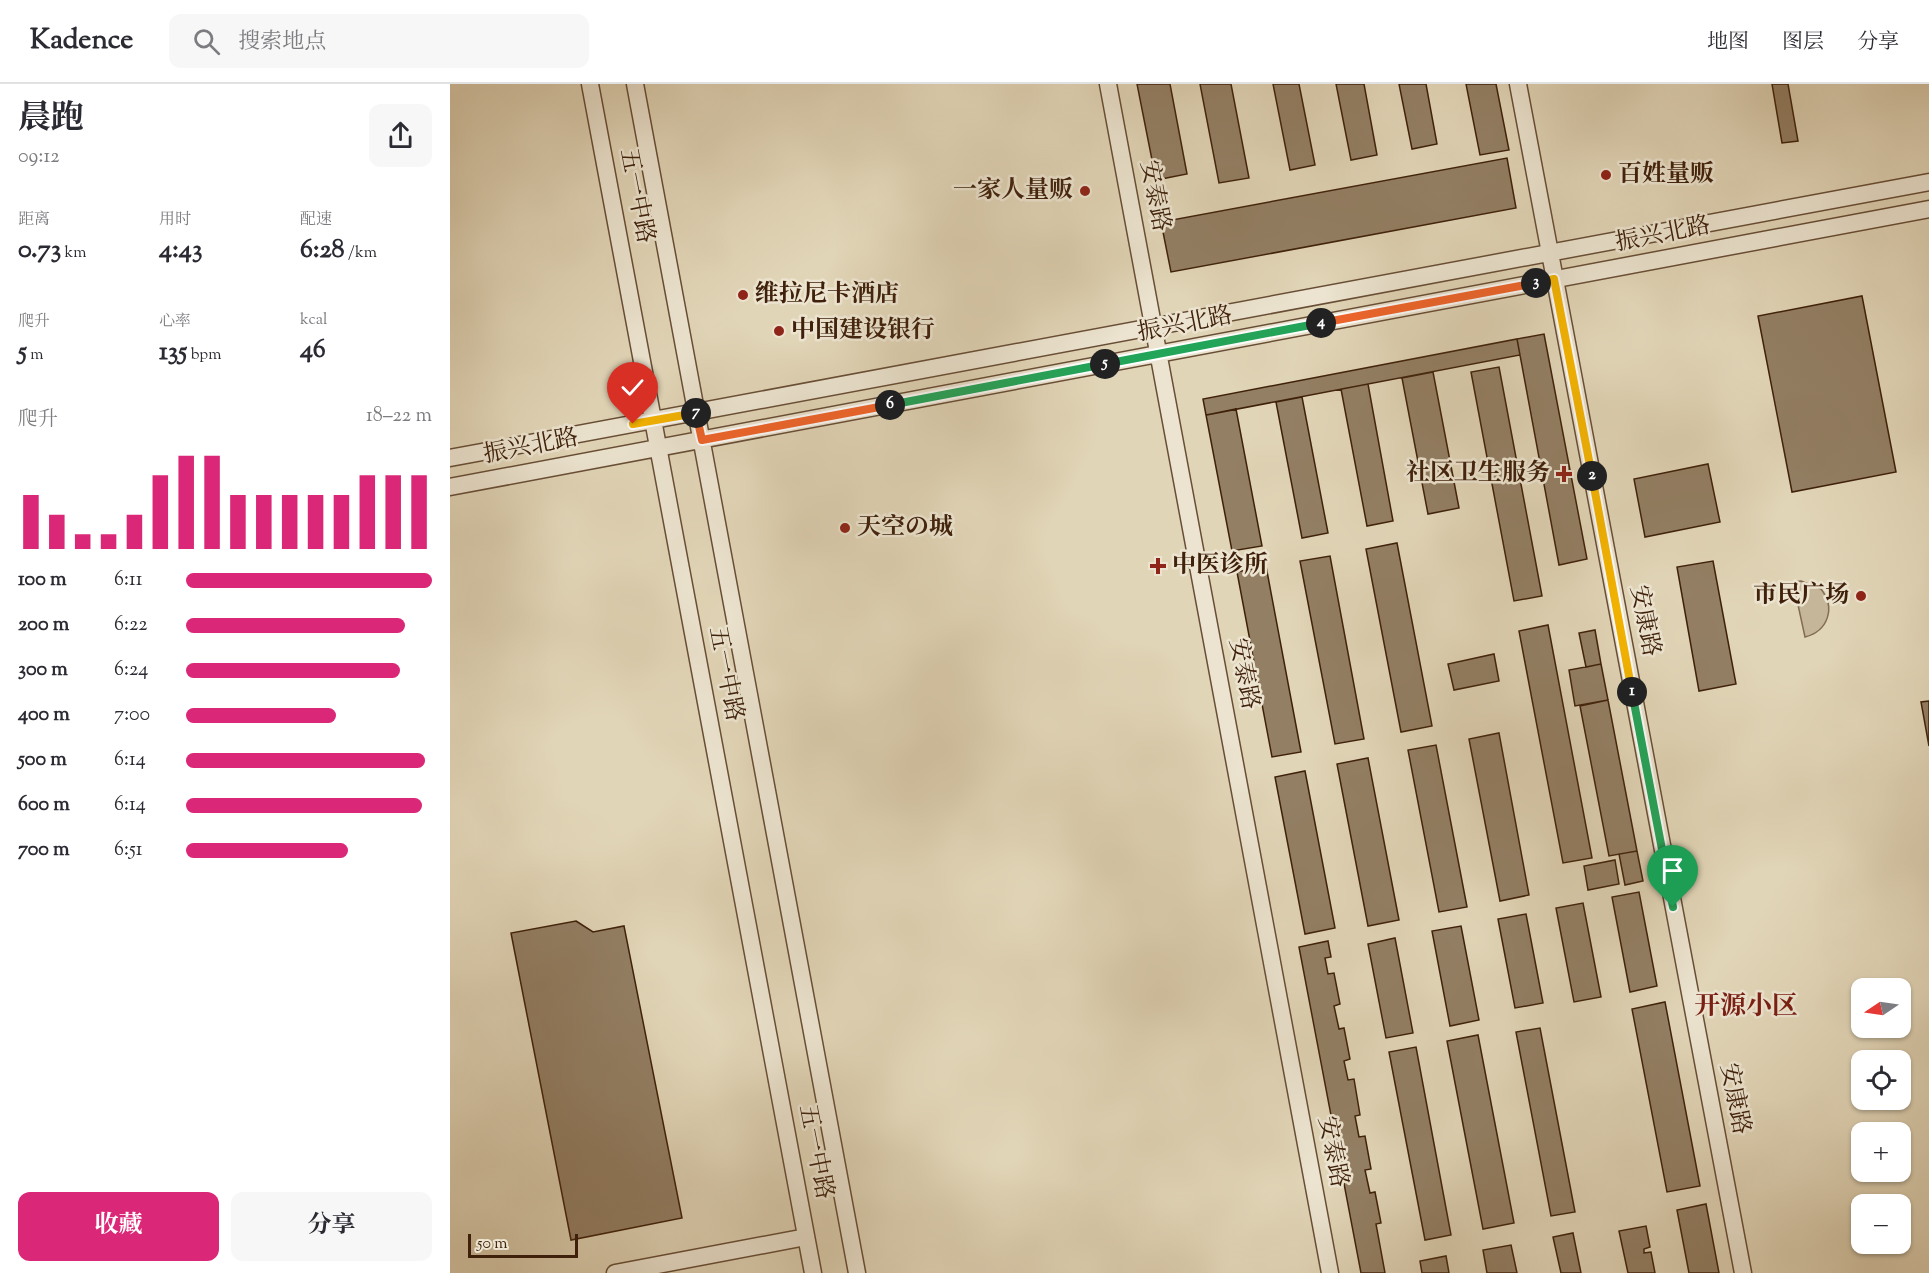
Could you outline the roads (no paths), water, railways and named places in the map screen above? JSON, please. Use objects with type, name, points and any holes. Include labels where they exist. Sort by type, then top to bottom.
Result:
[{"type":"street","name":"五一中路","points":[[590,84],[813,1273]]},
{"type":"street","name":"五一中路","points":[[635,84],[857,1273]]},
{"type":"street","name":"安泰路","points":[[1108,84],[1330,1273]]},
{"type":"street","name":"安康路","points":[[1518,84],[1743,1273]]},
{"type":"street","name":"振兴北路","points":[[450,458],[1549,251],[1929,182]]},
{"type":"street","name":"振兴北路","points":[[450,487],[1929,209]]},
{"type":"street","points":[[615,1273],[806,1237]]},
{"type":"place","name":"百姓量贩","points":[[1606,175]]},
{"type":"place","name":"一家人量贩","points":[[1085,191]]},
{"type":"place","name":"维拉尼卡酒店","points":[[743,295]]},
{"type":"place","name":"中国建设银行","points":[[779,331]]},
{"type":"place","name":"社区卫生服务","points":[[1564,474]]},
{"type":"place","name":"天空の城","points":[[845,528]]},
{"type":"place","name":"中医诊所","points":[[1158,566]]},
{"type":"place","name":"市民广场","points":[[1861,596]]},
{"type":"district","name":"开源小区","points":[[1746,1007]]}]
